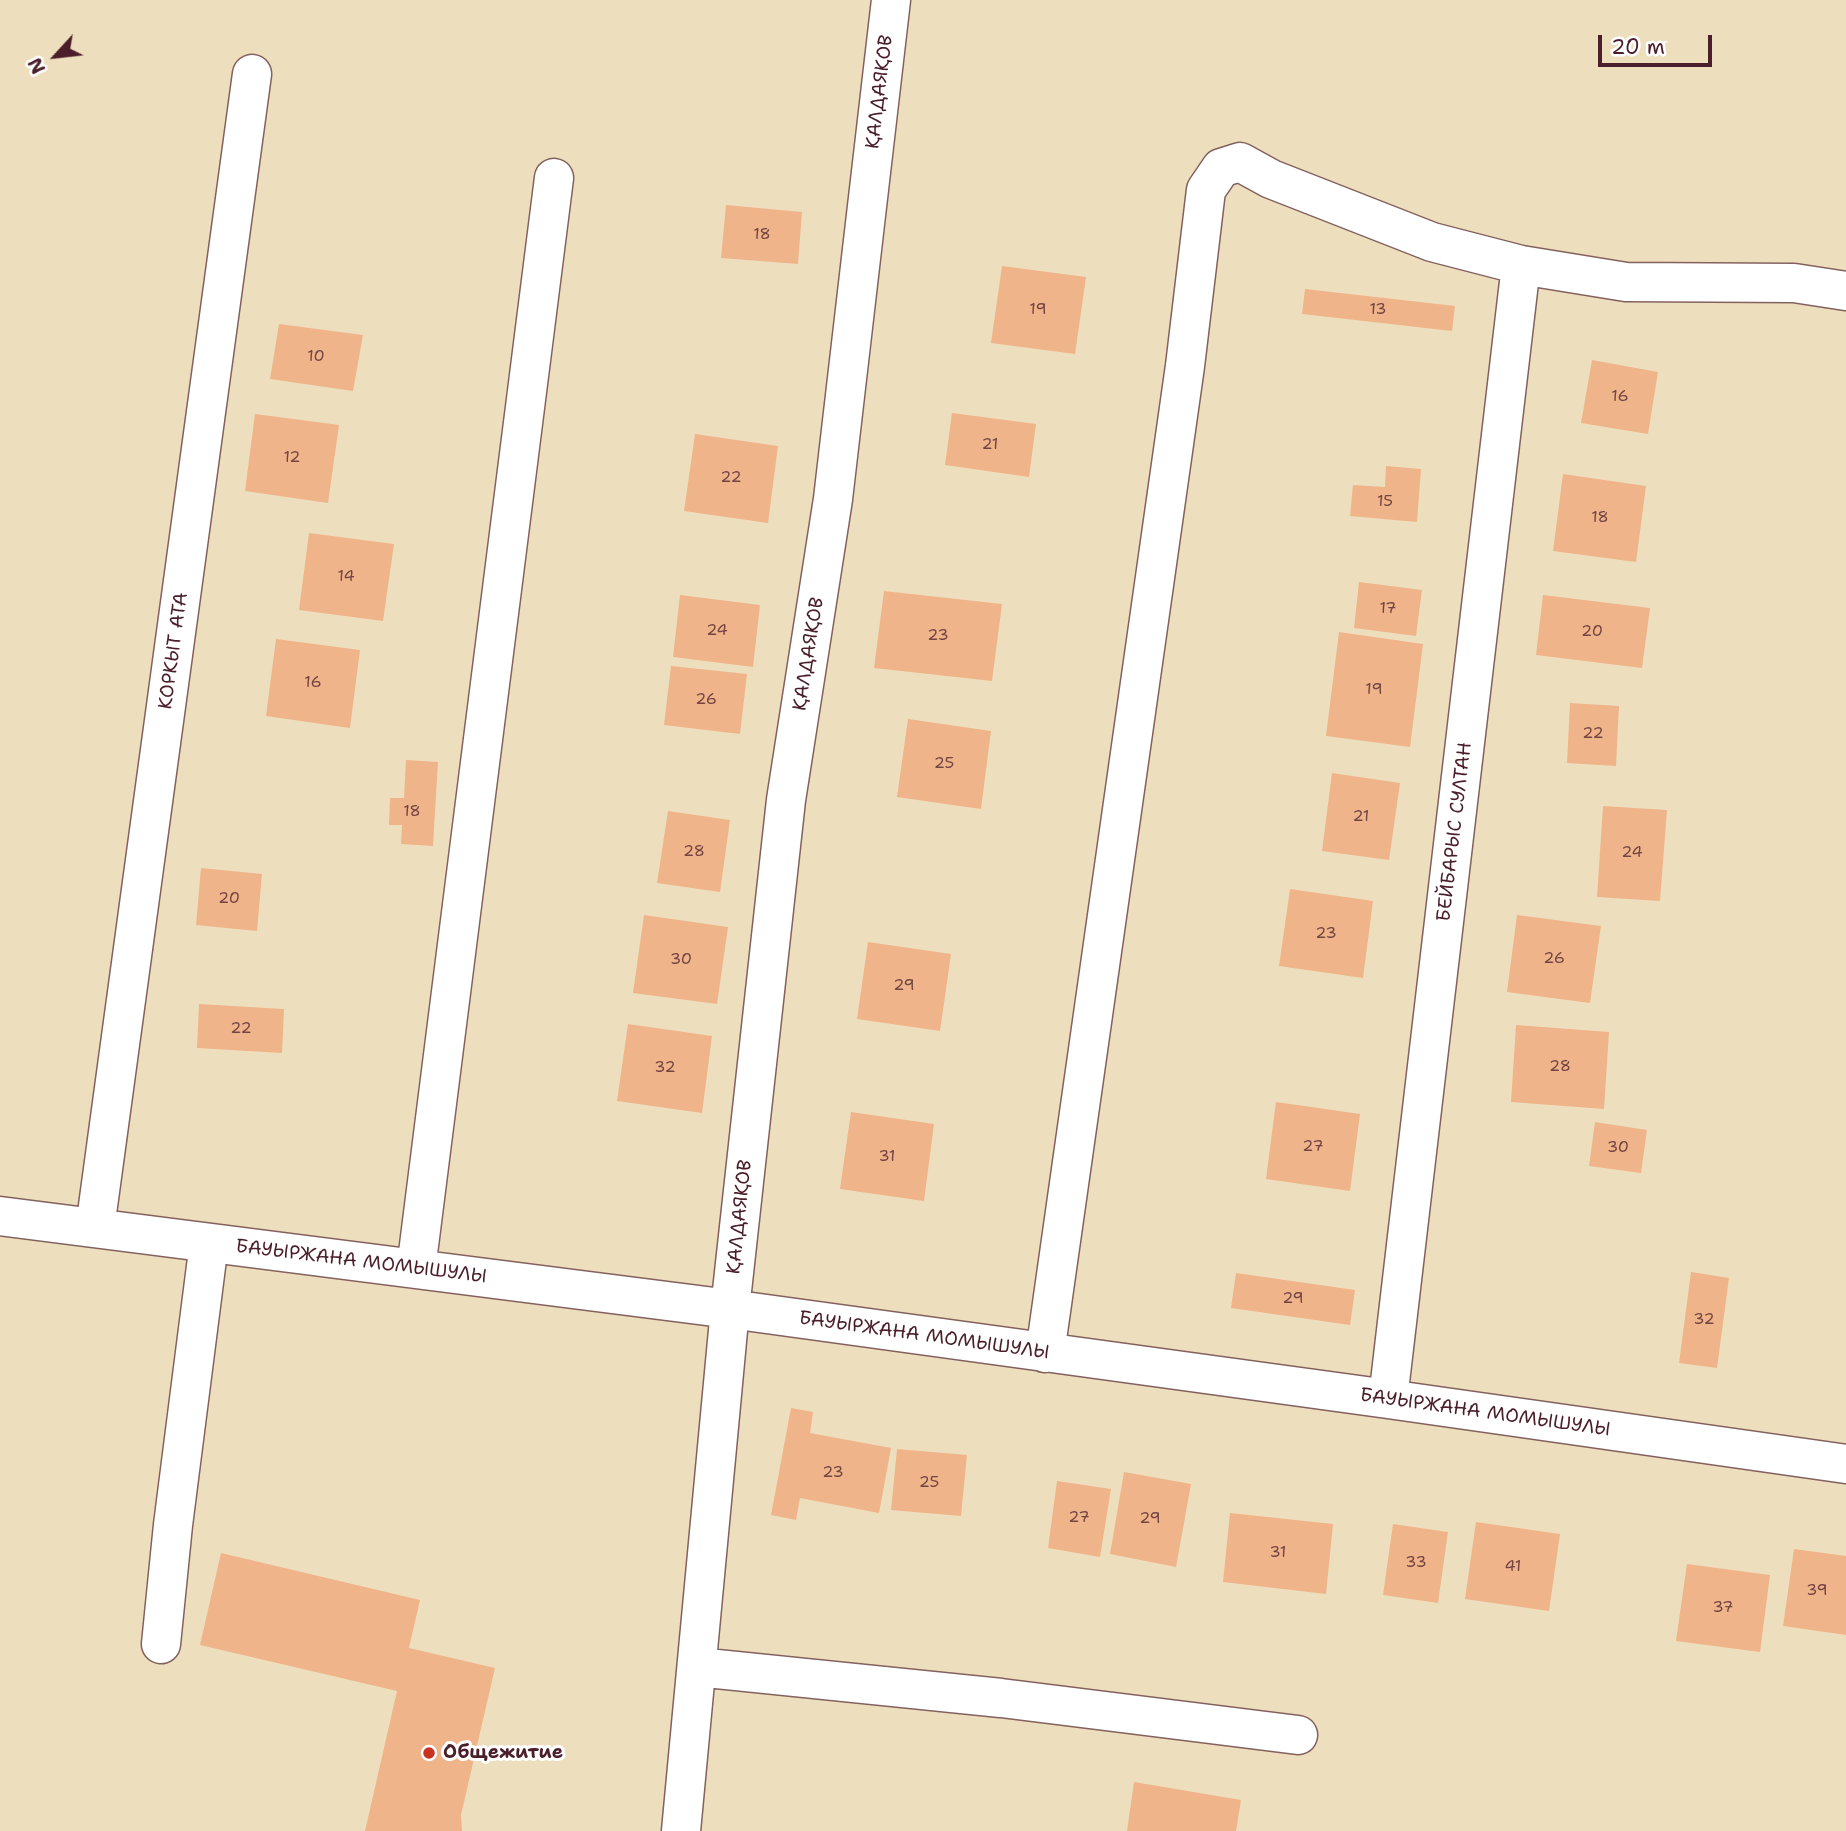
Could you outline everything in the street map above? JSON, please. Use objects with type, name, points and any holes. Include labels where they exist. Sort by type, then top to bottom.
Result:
[{"type":"street","name":"ҚАЛДАЯҚОВ","points":[[681,1831],[730,1309],[786,800],[834,499],[891,0]]},
{"type":"street","name":"КОРКЫТ АТА","points":[[95,1228],[252,74]]},
{"type":"street","points":[[1045,1353],[1185,366],[1206,191],[1221,168],[1240,162],[1271,179],[1432,242],[1521,265],[1626,282],[1794,283],[1846,291]]},
{"type":"street","points":[[416,1269],[554,178]]},
{"type":"street","name":"БЕЙБАРЫС СУЛТАН","points":[[1388,1399],[1521,265]]},
{"type":"street","name":"БАУЫРЖАНА МОМЫШУЛЫ","points":[[0,1216],[730,1309],[1846,1465]]},
{"type":"street","points":[[161,1644],[209,1243]]},
{"type":"street","points":[[696,1667],[1001,1698],[1298,1735]]},
{"type":"building","points":[[726,205],[802,212],[798,264],[721,258]]},
{"type":"building","points":[[1002,266],[1086,277],[1075,354],[991,343]]},
{"type":"building","points":[[1305,289],[1455,306],[1452,331],[1302,314]]},
{"type":"building","points":[[279,324],[363,335],[353,391],[270,379]]},
{"type":"building","points":[[1592,360],[1658,372],[1648,434],[1581,423]]},
{"type":"building","points":[[952,413],[1036,424],[1029,477],[945,465]]},
{"type":"building","points":[[255,414],[339,425],[328,503],[245,491]]},
{"type":"building","points":[[695,434],[778,446],[768,523],[684,511]]},
{"type":"building","points":[[1386,466],[1421,469],[1417,522],[1350,516],[1353,485],[1385,487]]},
{"type":"building","points":[[1563,474],[1646,486],[1636,562],[1553,551]]},
{"type":"building","points":[[309,533],[394,544],[383,621],[299,610]]},
{"type":"building","points":[[1359,582],[1422,590],[1416,636],[1354,628]]},
{"type":"building","points":[[884,591],[1002,604],[992,681],[874,668]]},
{"type":"building","points":[[680,595],[760,605],[753,667],[673,657]]},
{"type":"building","points":[[1543,595],[1650,608],[1642,668],[1536,655]]},
{"type":"building","points":[[1339,632],[1423,644],[1410,747],[1326,736]]},
{"type":"building","points":[[276,639],[360,650],[350,728],[266,716]]},
{"type":"building","points":[[671,666],[747,674],[740,734],[664,725]]},
{"type":"building","points":[[1570,703],[1619,706],[1616,766],[1567,763]]},
{"type":"building","points":[[908,719],[991,731],[981,809],[897,797]]},
{"type":"building","points":[[406,760],[438,762],[433,846],[401,844],[402,825],[389,825],[390,798],[404,798]]},
{"type":"building","points":[[1332,773],[1400,783],[1389,860],[1322,851]]},
{"type":"building","points":[[1603,806],[1667,810],[1660,901],[1597,897]]},
{"type":"building","points":[[668,811],[730,820],[720,892],[657,883]]},
{"type":"building","points":[[201,868],[262,874],[257,931],[196,925]]},
{"type":"building","points":[[1290,889],[1373,901],[1363,978],[1279,966]]},
{"type":"building","points":[[644,915],[728,927],[717,1004],[633,993]]},
{"type":"building","points":[[1517,915],[1601,926],[1590,1003],[1507,992]]},
{"type":"building","points":[[868,942],[951,954],[940,1031],[857,1019]]},
{"type":"building","points":[[199,1004],[284,1009],[282,1053],[197,1048]]},
{"type":"building","points":[[628,1024],[712,1036],[702,1113],[617,1101]]},
{"type":"building","points":[[1516,1025],[1609,1032],[1604,1109],[1511,1102]]},
{"type":"building","points":[[1276,1102],[1360,1114],[1350,1191],[1266,1179]]},
{"type":"building","points":[[851,1112],[934,1124],[924,1201],[840,1189]]},
{"type":"building","points":[[1595,1122],[1647,1130],[1641,1173],[1589,1166]]},
{"type":"building","points":[[1691,1272],[1729,1278],[1717,1368],[1679,1363]]},
{"type":"building","points":[[1236,1273],[1355,1290],[1350,1325],[1231,1308]]},
{"type":"building","points":[[791,1408],[813,1412],[810,1433],[891,1448],[879,1513],[800,1498],[796,1520],[771,1515]]},
{"type":"building","points":[[897,1449],[967,1455],[961,1516],[891,1510]]},
{"type":"building","points":[[1124,1472],[1191,1484],[1176,1567],[1110,1554]]},
{"type":"building","points":[[1057,1481],[1111,1489],[1100,1557],[1048,1548]]},
{"type":"building","points":[[1230,1513],[1333,1524],[1326,1594],[1223,1582]]},
{"type":"building","points":[[1476,1522],[1560,1534],[1549,1611],[1465,1599]]},
{"type":"building","points":[[1393,1524],[1448,1532],[1438,1603],[1383,1595]]},
{"type":"building","points":[[1794,1549],[1846,1556],[1846,1635],[1783,1626]]},
{"type":"building","name":"Общежитие","points":[[221,1553],[420,1600],[409,1648],[495,1668],[461,1815],[462,1831],[365,1831],[397,1691],[200,1645]]},
{"type":"building","points":[[1687,1564],[1770,1575],[1760,1652],[1676,1641]]},
{"type":"building","points":[[1134,1782],[1241,1800],[1236,1831],[1127,1831]]},
{"type":"place","name":"Общежитие","points":[[429,1753]]}]
